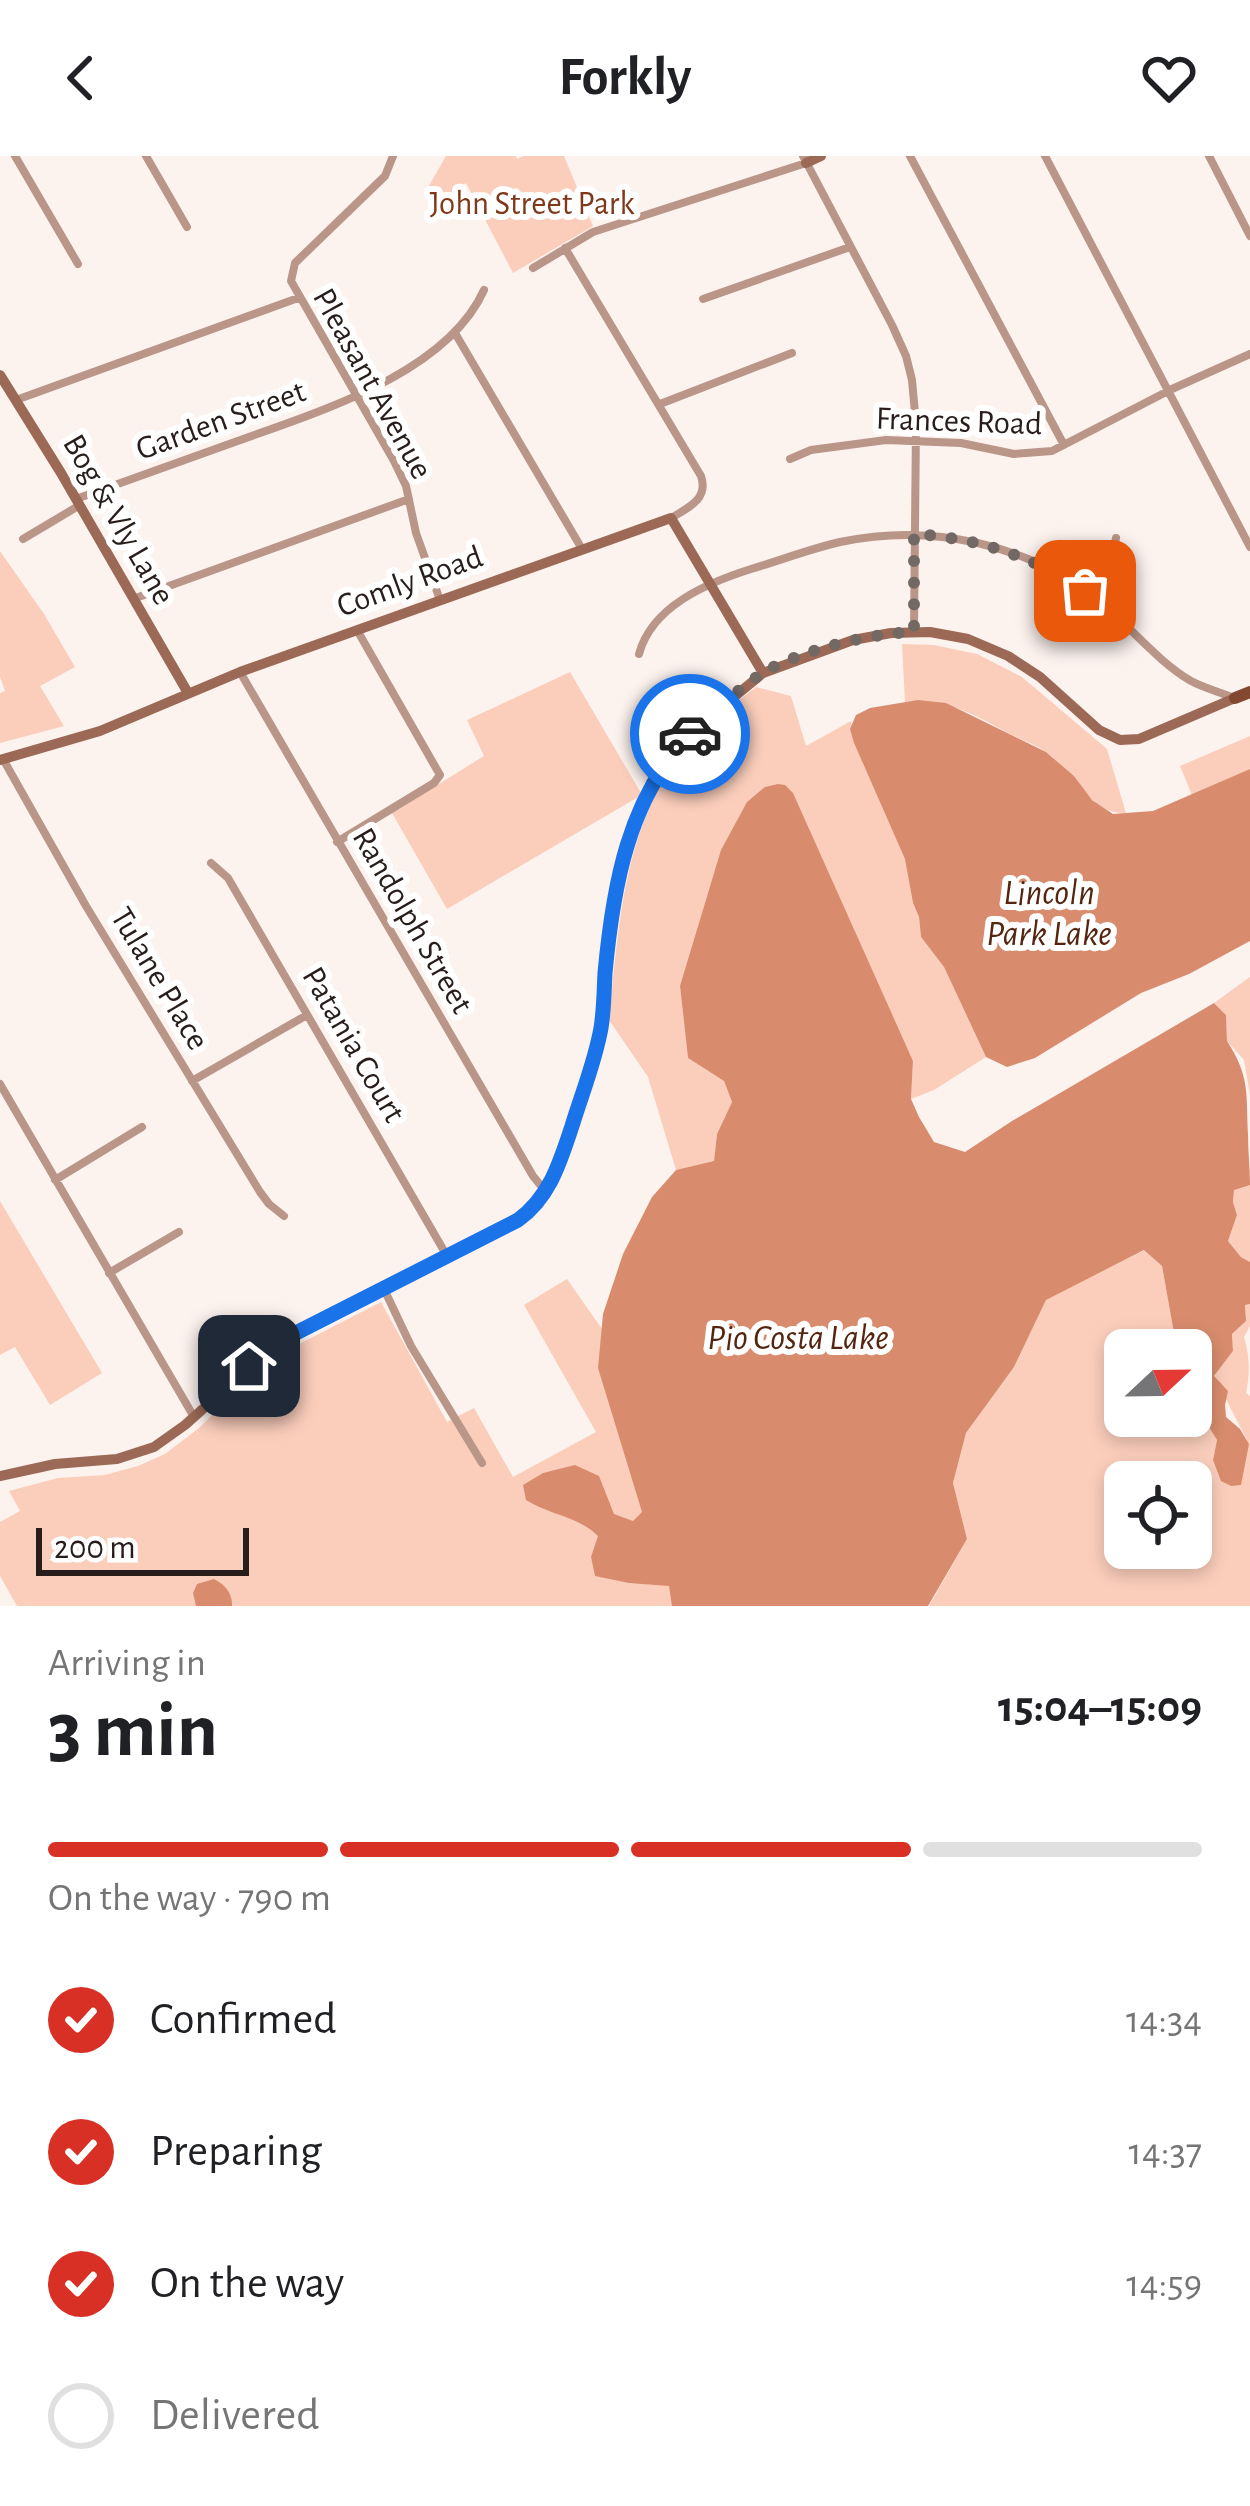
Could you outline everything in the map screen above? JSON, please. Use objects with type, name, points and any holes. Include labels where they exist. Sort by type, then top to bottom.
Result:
[{"type":"main road","points":[[1235,698],[1250,692]]},
{"type":"street","points":[[16,156],[78,265]]},
{"type":"street","points":[[146,156],[187,227]]},
{"type":"street","name":"Pleasant Avenue","points":[[393,156],[385,176],[293,267],[291,281],[394,461],[440,600]]},
{"type":"street","points":[[532,268],[593,232],[821,156]]},
{"type":"street","points":[[910,156],[1064,445]]},
{"type":"street","points":[[1045,156],[1250,548]]},
{"type":"street","points":[[1209,156],[1250,236]]},
{"type":"street","points":[[804,160],[906,356],[915,397],[914,632]]},
{"type":"street","points":[[703,299],[850,247]]},
{"type":"street","points":[[566,248],[704,486],[700,498],[671,518],[763,673]]},
{"type":"street","name":"Garden Street","points":[[23,539],[78,502],[358,397],[455,333],[474,312],[484,290]]},
{"type":"street","points":[[16,400],[298,298]]},
{"type":"street","points":[[455,333],[582,549]]},
{"type":"street","points":[[660,404],[792,352]]},
{"type":"street","name":"Frances Road","points":[[790,459],[801,452],[850,444],[916,440],[1038,454],[1250,354]]},
{"type":"street","name":"Bog & Vly Lane","points":[[0,376],[188,693]]},
{"type":"street","points":[[133,599],[410,499]]},
{"type":"street","name":"Comly Road","points":[[1,759],[100,731],[240,672],[671,518]]},
{"type":"street","points":[[639,654],[644,638],[668,609],[731,575],[837,543],[914,534],[1001,548],[1046,567],[1085,591],[1192,682],[1235,698]]},
{"type":"street","points":[[1085,591],[1112,558],[1117,538]]},
{"type":"street","points":[[337,842],[439,777],[357,630]]},
{"type":"street","points":[[749,648],[773,658],[872,636],[914,632],[968,639],[1008,656],[1040,677],[1099,730],[1120,740],[1138,739],[1235,698]]},
{"type":"street","points":[[0,1476],[141,1453],[167,1440],[272,1347],[530,1212],[546,1192],[563,1154],[596,1054],[617,888],[639,810],[655,777],[693,731],[763,673],[821,650]]},
{"type":"street","name":"Randolph Street","points":[[240,672],[546,1192]]},
{"type":"street","name":"Tulane Place","points":[[1,759],[260,1192],[284,1216]]},
{"type":"street","name":"Patania Court","points":[[211,862],[228,878],[447,1256]]},
{"type":"street","points":[[192,1081],[308,1015]]},
{"type":"street","points":[[0,1084],[194,1417]]},
{"type":"street","points":[[55,1180],[142,1127]]},
{"type":"street","points":[[109,1273],[179,1232]]},
{"type":"street","points":[[384,1289],[412,1346],[482,1462]]},
{"type":"green space","name":"John Street Park","points":[[446,156],[564,156],[593,226],[513,273],[466,183],[439,200],[426,191]]},
{"type":"green space","points":[[0,551],[75,667],[40,686],[64,726],[0,743],[0,693],[5,691],[0,677]]},
{"type":"green space","points":[[902,644],[977,654],[1022,677],[1107,749],[1126,813],[1093,800],[1056,760],[1034,745],[947,705],[905,702]]},
{"type":"green space","points":[[570,672],[640,796],[447,909],[392,813],[484,756],[467,720]]},
{"type":"green space","points":[[756,687],[791,696],[806,746],[851,721],[854,743],[906,859],[921,937],[944,967],[986,1057],[911,1099],[913,1061],[857,940],[680,985],[688,1058],[724,1081],[732,1102],[717,1134],[714,1162],[676,1170],[648,1077],[609,1020],[623,902],[642,826],[658,791],[706,728]]},
{"type":"green space","points":[[1250,736],[1250,769],[1192,795],[1180,766]]},
{"type":"green space","points":[[1250,977],[1250,1095],[1244,1060],[1227,1041],[1226,1015],[1214,1003]]},
{"type":"green space","points":[[1249,1184],[1250,1262],[1228,1241],[1237,1215],[1234,1189]]},
{"type":"green space","points":[[0,1201],[102,1373],[50,1405],[15,1347],[0,1355]]},
{"type":"green space","points":[[1145,1250],[1162,1266],[1173,1329],[1104,1329],[1104,1437],[1212,1437],[1212,1432],[1217,1440],[1213,1460],[1249,1444],[1214,1376],[1233,1351],[1232,1334],[1246,1321],[1245,1305],[1250,1304],[1250,1326],[1244,1337],[1249,1365],[1246,1393],[1250,1396],[1250,1606],[929,1606],[967,1539],[953,1483],[966,1433],[1014,1367],[1046,1299]]},
{"type":"green space","points":[[567,1279],[602,1329],[692,1606],[17,1606],[0,1576],[0,1522],[20,1511],[9,1491],[58,1478],[105,1475],[165,1454],[199,1428],[268,1360],[381,1302],[447,1422],[474,1408],[513,1477],[596,1432],[524,1305]]},
{"type":"water","name":"Lincoln Park Lake","points":[[918,700],[946,703],[1046,752],[1074,776],[1092,800],[1113,814],[1153,811],[1250,769],[1250,941],[1141,993],[1035,1058],[1007,1067],[986,1057],[944,967],[921,937],[905,859],[850,729],[856,715],[870,708]]},
{"type":"water","name":"Pio Costa Lake","points":[[785,785],[793,793],[913,1061],[911,1099],[934,1142],[965,1152],[1214,1003],[1226,1015],[1227,1041],[1245,1085],[1250,1185],[1234,1190],[1237,1215],[1228,1241],[1250,1262],[1250,1304],[1245,1305],[1246,1321],[1232,1334],[1233,1351],[1214,1376],[1228,1391],[1226,1417],[1249,1444],[1241,1485],[1221,1481],[1213,1460],[1217,1440],[1212,1432],[1212,1329],[1173,1329],[1162,1266],[1144,1250],[1046,1300],[1014,1367],[966,1433],[953,1483],[967,1539],[928,1606],[672,1606],[669,1586],[595,1576],[591,1557],[598,1536],[526,1500],[523,1485],[543,1473],[575,1465],[599,1476],[614,1514],[633,1521],[642,1512],[598,1368],[603,1314],[623,1254],[652,1197],[676,1170],[714,1161],[717,1134],[732,1102],[724,1081],[688,1058],[680,986],[721,850],[747,802],[765,787]]},
{"type":"water","points":[[214,1579],[227,1590],[232,1606],[196,1606],[197,1584]]},
{"type":"way so far","points":[[690,734],[768,670],[854,640],[914,632],[914,534],[1001,548],[1085,591]]},
{"type":"route","points":[[249,1366],[290,1336],[518,1220],[540,1201],[563,1154],[596,1054],[617,888],[629,839],[655,777],[690,734]]}]
